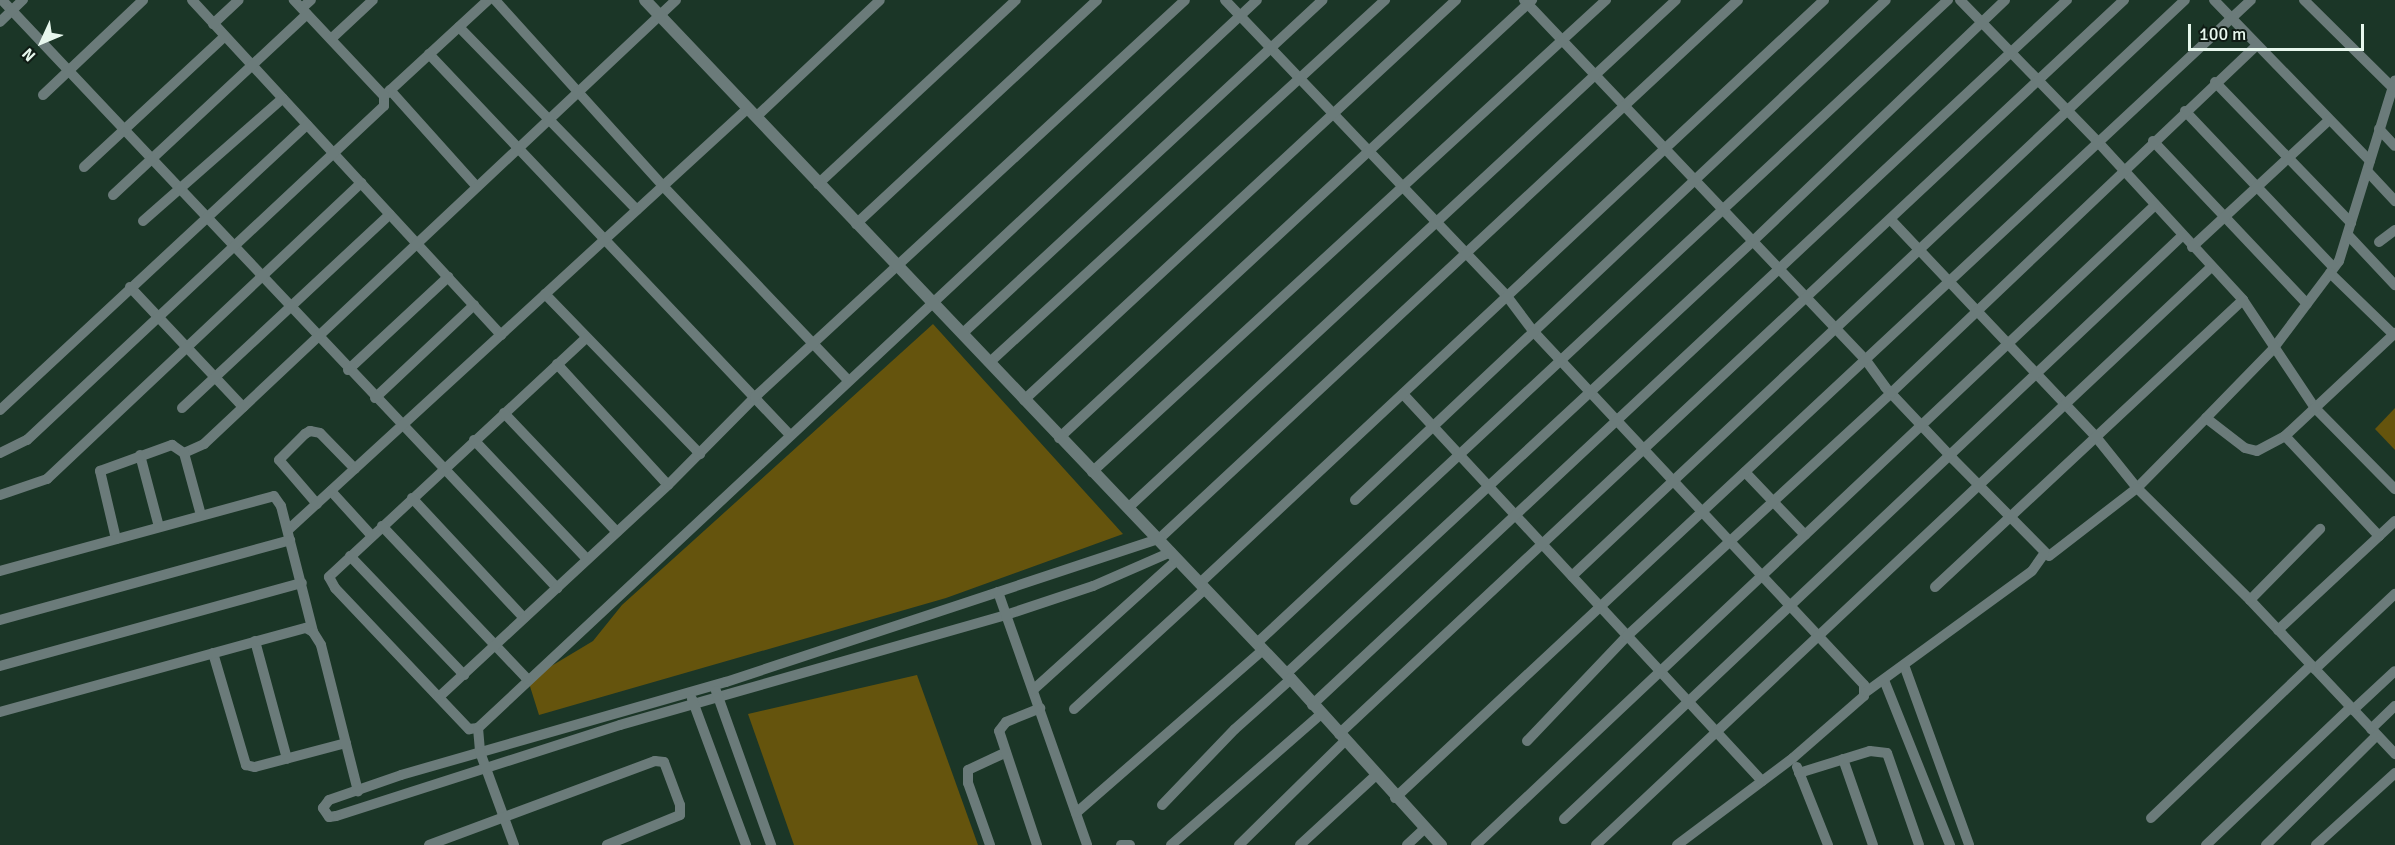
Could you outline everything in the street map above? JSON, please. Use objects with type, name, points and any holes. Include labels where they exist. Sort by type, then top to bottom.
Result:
[{"type":"street","points":[[2,0],[348,370],[557,588]]},
{"type":"street","points":[[0,22],[23,0]]},
{"type":"street","points":[[44,95],[143,0]]},
{"type":"street","points":[[192,0],[501,334]]},
{"type":"street","points":[[213,24],[239,0]]},
{"type":"street","points":[[113,195],[252,66],[301,7],[311,0]]},
{"type":"street","points":[[331,39],[373,0]]},
{"type":"street","points":[[0,453],[27,440],[335,155],[380,110],[387,93],[488,0]]},
{"type":"street","points":[[495,0],[663,186],[849,381]]},
{"type":"street","points":[[645,0],[932,304],[963,333],[1059,438],[1260,646],[1395,798],[1441,845]]},
{"type":"street","points":[[184,453],[204,444],[676,0]]},
{"type":"street","points":[[0,620],[289,535],[317,504],[663,186],[752,113],[867,4],[880,0]]},
{"type":"street","points":[[818,184],[1016,0]]},
{"type":"street","points":[[856,224],[1097,0]]},
{"type":"street","points":[[439,697],[668,484],[755,397],[1185,0]]},
{"type":"street","points":[[1225,0],[1366,151],[1506,295],[1533,331],[1762,575],[1866,692]]},
{"type":"street","points":[[586,338],[331,574],[330,582],[469,729],[478,728],[789,434],[849,381],[1257,0]]},
{"type":"street","points":[[963,333],[1322,0]]},
{"type":"street","points":[[990,362],[1385,0]]},
{"type":"street","points":[[1024,400],[1456,0]]},
{"type":"street","points":[[1092,472],[1606,0]]},
{"type":"street","points":[[1128,508],[1676,0]]},
{"type":"street","points":[[1174,556],[1006,615],[694,704],[336,816],[325,814],[325,803],[358,791],[480,752],[715,685],[1159,539],[1738,0]]},
{"type":"street","points":[[1074,709],[1506,295],[1824,0]]},
{"type":"street","points":[[1355,500],[1886,0]]},
{"type":"street","points":[[1076,813],[1260,646],[1561,360],[1948,0]]},
{"type":"street","points":[[1960,0],[2067,113],[2097,141],[2122,172],[2243,300],[2273,349],[2315,408],[2395,489]]},
{"type":"street","points":[[1162,805],[1288,676],[1752,242],[2005,0]]},
{"type":"street","points":[[1171,845],[1316,710],[1516,516],[2067,0]]},
{"type":"street","points":[[1239,845],[1342,738],[1543,545],[2124,0]]},
{"type":"street","points":[[1572,576],[1921,251],[2185,0]]},
{"type":"street","points":[[2214,0],[2233,17],[2256,46],[2329,120],[2395,201]]},
{"type":"street","points":[[1395,798],[2097,141],[2251,0]]},
{"type":"street","points":[[1059,438],[1528,1],[1623,107],[1694,179],[1835,331],[1865,359],[1890,393],[1949,456],[2044,554],[2055,555],[2137,488],[2273,349],[2332,270],[2348,235],[2393,84],[2304,0]]},
{"type":"street","points":[[301,7],[477,187]]},
{"type":"street","points":[[459,27],[637,210]]},
{"type":"street","points":[[84,167],[225,36]]},
{"type":"street","points":[[1527,741],[1627,636],[1890,393],[2215,82],[2256,46]]},
{"type":"street","points":[[429,54],[520,147],[789,434]]},
{"type":"street","points":[[2215,82],[2351,223]]},
{"type":"street","points":[[143,221],[283,98]]},
{"type":"street","points":[[2185,111],[2394,334],[2285,436],[2257,451],[2245,448],[2206,418]]},
{"type":"street","points":[[2192,247],[2329,120]]},
{"type":"street","points":[[0,410],[307,125]]},
{"type":"street","points":[[2379,129],[2395,146]]},
{"type":"street","points":[[2153,141],[2307,304]]},
{"type":"street","points":[[0,495],[47,479],[361,183]]},
{"type":"street","points":[[1476,845],[2154,206]]},
{"type":"street","points":[[182,408],[288,306],[390,214]]},
{"type":"street","points":[[1891,220],[2096,437],[2137,488],[2250,600],[2395,754]]},
{"type":"street","points":[[2379,242],[2395,230]]},
{"type":"street","points":[[2348,235],[2395,285]]},
{"type":"street","points":[[1564,819],[2182,236]]},
{"type":"street","points":[[1596,845],[2211,267]]},
{"type":"street","points":[[348,370],[448,277]]},
{"type":"street","points":[[130,287],[243,407]]},
{"type":"street","points":[[545,294],[699,454]]},
{"type":"street","points":[[1935,587],[2243,300]]},
{"type":"street","points":[[375,398],[474,305]]},
{"type":"street","points":[[557,364],[668,484]]},
{"type":"street","points":[[1403,394],[1572,576],[1602,605],[1627,636],[1762,781]]},
{"type":"street","points":[[504,413],[617,532]]},
{"type":"street","points":[[317,504],[279,460],[305,435],[310,431],[320,433],[355,469]]},
{"type":"street","points":[[2285,436],[2379,536]]},
{"type":"street","points":[[474,440],[587,559]]},
{"type":"street","points":[[116,539],[100,471],[140,455],[172,446],[184,453],[201,515]]},
{"type":"street","points":[[140,455],[159,527]]},
{"type":"street","points":[[1745,472],[1805,535]]},
{"type":"street","points":[[331,491],[372,536]]},
{"type":"street","points":[[0,572],[273,496],[281,506],[313,632],[321,645],[358,791]]},
{"type":"street","points":[[412,498],[524,618]]},
{"type":"street","points":[[2278,630],[2395,521]]},
{"type":"street","points":[[382,526],[528,681]]},
{"type":"street","points":[[2250,600],[2320,529]]},
{"type":"street","points":[[1677,845],[1793,758],[1866,692],[2032,571],[2044,554]]},
{"type":"street","points":[[350,556],[464,675]]},
{"type":"street","points":[[1033,690],[1174,556]]},
{"type":"street","points":[[0,666],[302,583]]},
{"type":"street","points":[[998,592],[1087,845]]},
{"type":"street","points":[[2151,818],[2395,594]]},
{"type":"street","points":[[0,712],[300,628],[313,632]]},
{"type":"street","points":[[255,641],[287,759]]},
{"type":"street","points":[[213,653],[243,761],[255,767],[346,743]]},
{"type":"street","points":[[1905,665],[1969,845]]},
{"type":"street","points":[[2206,845],[2395,671]]},
{"type":"street","points":[[1884,680],[1950,845]]},
{"type":"street","points":[[715,685],[717,698],[771,845]]},
{"type":"street","points":[[688,691],[746,845]]},
{"type":"street","points":[[2266,845],[2374,732],[2395,706]]},
{"type":"street","points":[[1037,845],[999,740],[1001,727],[1040,708]]},
{"type":"street","points":[[478,728],[480,752],[514,845]]},
{"type":"street","points":[[1799,773],[1870,750],[1887,753],[1919,845]]},
{"type":"street","points":[[990,845],[968,783],[968,770],[1004,753]]},
{"type":"street","points":[[1793,758],[1828,845]]},
{"type":"street","points":[[1843,759],[1873,845]]},
{"type":"street","points":[[429,845],[660,760],[667,768],[680,805],[680,815],[630,841],[607,845]]},
{"type":"street","points":[[2316,845],[2395,773]]},
{"type":"street","points":[[1300,845],[1376,775]]},
{"type":"street","points":[[1407,845],[1425,828]]},
{"type":"street","points":[[1121,845],[1130,845]]},
{"type":"shaded area","points":[[933,324],[1123,534],[946,598],[539,715],[528,680],[593,641],[622,605]]},
{"type":"shaded area","points":[[2395,408],[2395,450],[2375,429]]},
{"type":"shaded area","points":[[917,675],[978,845],[794,845],[748,714]]}]
